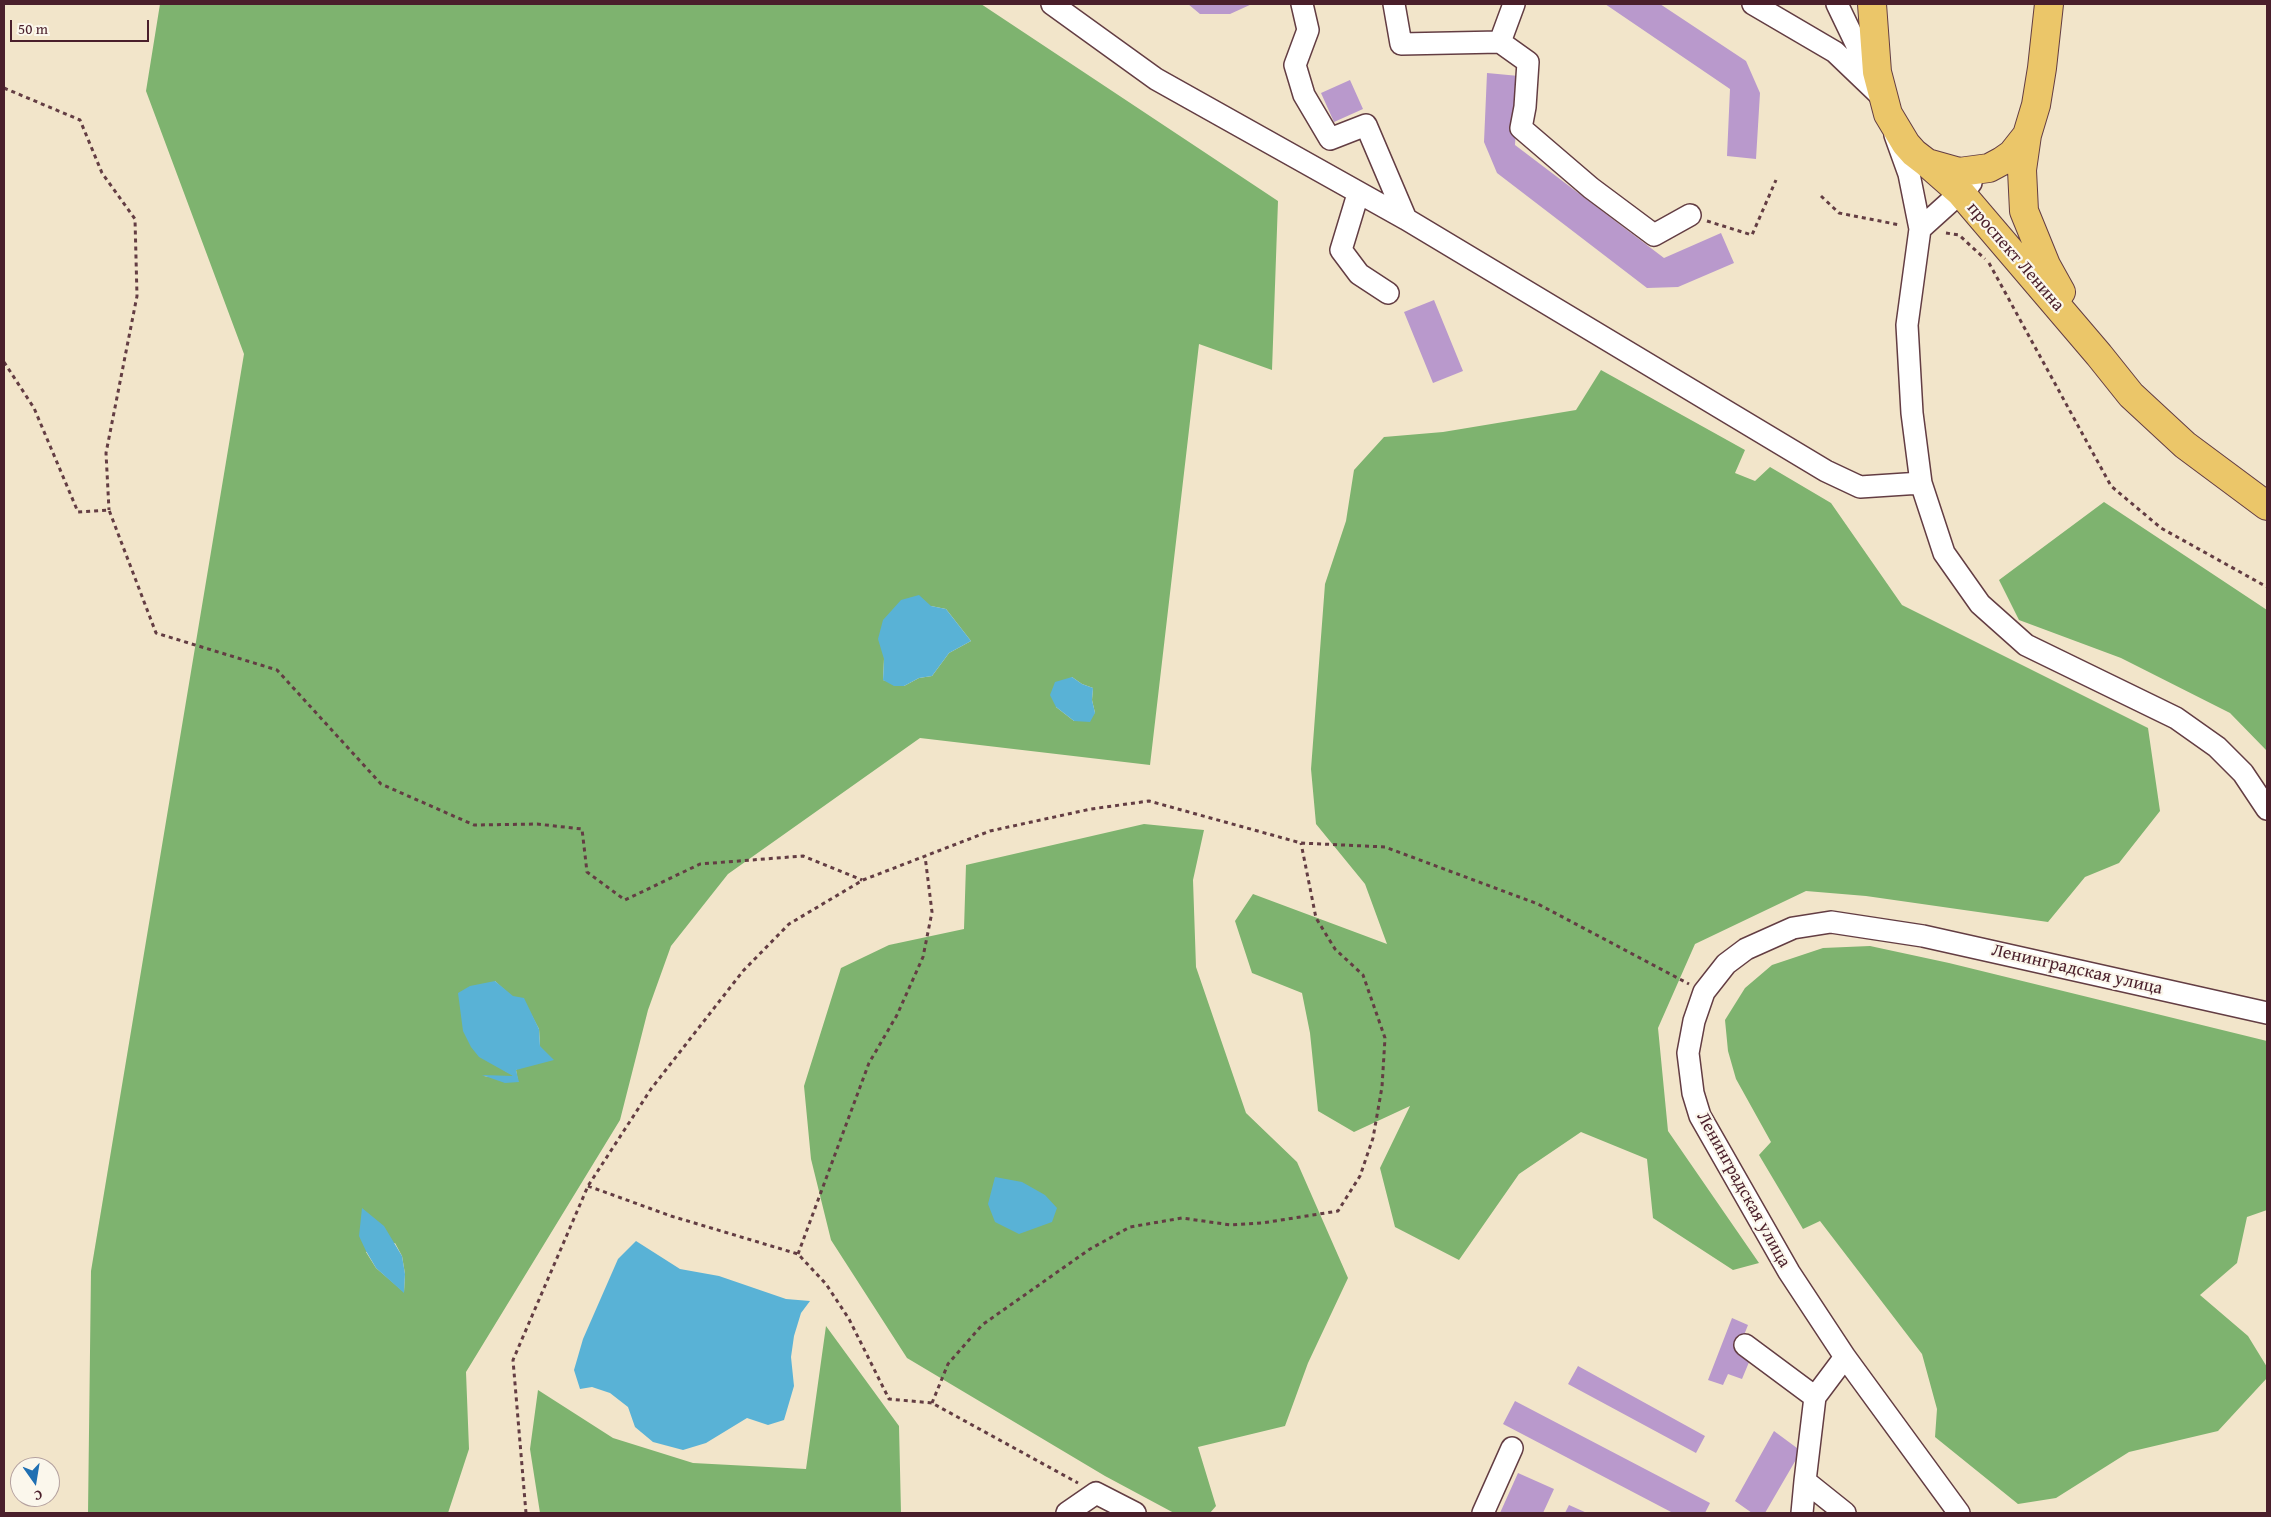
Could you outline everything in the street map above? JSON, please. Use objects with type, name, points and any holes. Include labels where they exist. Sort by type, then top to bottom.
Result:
[{"type":"main road","name":"проспект Ленина","points":[[2049,4],[2038,96],[2028,134],[2022,170],[2024,211],[2046,265],[2099,355]]},
{"type":"main road","points":[[1859,30],[1885,105]]},
{"type":"main road","name":"проспект Ленина","points":[[1885,105],[1906,144],[1960,192],[2131,395],[2172,432],[2267,506]]},
{"type":"main road","points":[[1927,163],[1958,172],[1989,168],[2012,154],[2028,134]]},
{"type":"street","points":[[1052,4],[1156,79],[1358,194],[1406,219],[1826,471],[1860,488],[1921,484]]},
{"type":"street","points":[[1302,4],[1308,30],[1295,65],[1304,95],[1330,139],[1366,125],[1406,219]]},
{"type":"street","points":[[1394,4],[1401,44],[1500,42],[1528,62],[1522,128],[1591,188],[1654,235],[1690,215]]},
{"type":"street","points":[[1500,42],[1514,4]]},
{"type":"street","points":[[1753,4],[1859,30]]},
{"type":"street","points":[[1837,4],[1859,30]]},
{"type":"street","points":[[1852,4],[1859,30],[1909,174],[1910,227],[1907,325],[1912,413],[1921,484],[1944,553],[1980,604],[2026,645],[2176,718],[2217,747],[2243,774],[2267,808]]},
{"type":"street","points":[[1910,227],[1960,192],[1989,168]]},
{"type":"street","points":[[1358,194],[1341,250],[1359,274],[1388,293]]},
{"type":"street","name":"Ленинградская улица","points":[[1960,1513],[1845,1357],[1789,1272],[1700,1116],[1693,1092],[1688,1053],[1694,1021],[1704,992],[1726,964],[1746,949],[1793,928],[1831,922],[1923,936],[2267,1013]]},
{"type":"street","points":[[1745,1345],[1815,1397]]},
{"type":"street","points":[[1802,1513],[1815,1397],[1845,1357]]},
{"type":"street","points":[[1483,1513],[1512,1448]]},
{"type":"street","points":[[1805,1481],[1846,1513]]},
{"type":"street","points":[[1067,1513],[1096,1493],[1135,1513]]},
{"type":"path","points":[[4,88],[80,120],[102,173],[135,219],[137,296],[106,453],[109,510],[156,633],[277,670],[381,784],[474,825],[537,824],[582,829],[587,872],[625,900],[700,864],[803,856],[863,880]]},
{"type":"path","points":[[1690,215],[1752,235],[1776,180]]},
{"type":"path","points":[[1822,196],[1839,213],[1910,227]]},
{"type":"path","points":[[1942,233],[1959,235],[1988,262],[2111,486],[2161,528],[2267,587]]},
{"type":"path","points":[[4,362],[34,408],[78,512],[109,510]]},
{"type":"path","points":[[526,1513],[513,1360],[588,1186],[651,1089],[743,972],[790,924],[863,880],[990,831],[1090,809],[1149,801],[1301,843],[1385,846],[1538,904],[1704,992]]},
{"type":"path","points":[[932,1404],[948,1364],[982,1325],[1090,1249],[1130,1227],[1182,1218],[1232,1224],[1262,1222],[1338,1211],[1360,1176],[1374,1138],[1382,1087],[1385,1038],[1363,975],[1335,949],[1316,918],[1301,843]]},
{"type":"path","points":[[798,1254],[869,1063],[897,1015],[923,957],[932,912],[925,856]]},
{"type":"path","points":[[588,1186],[671,1216],[798,1254],[826,1284],[849,1319],[889,1399],[932,1404],[1096,1493]]},
{"type":"green space","points":[[160,4],[981,4],[1278,201],[1272,370],[1199,344],[1150,765],[920,738],[728,874],[671,946],[648,1010],[620,1120],[466,1372],[469,1449],[448,1513],[88,1513],[91,1271],[244,354],[146,91]],"holes":[[[931,606],[946,609],[971,641],[949,653],[932,676],[919,678],[904,686],[883,680],[884,659]],[[1072,677],[1082,684],[1093,688],[1092,700],[1095,713],[1074,721],[1056,707]],[[495,981],[532,1016],[539,1029],[540,1046],[516,1070],[518,1082],[484,1076],[514,1076],[502,1069]],[[395,1243],[402,1256],[405,1274],[404,1292],[376,1268],[366,1252]]]},
{"type":"green space","points":[[1601,370],[1745,450],[1735,473],[1755,481],[1770,467],[1831,503],[1902,605],[2148,728],[2160,811],[2119,863],[2085,877],[2048,922],[1866,896],[1806,891],[1695,944],[1658,1028],[1668,1131],[1759,1263],[1733,1270],[1653,1218],[1647,1159],[1581,1132],[1519,1174],[1459,1260],[1395,1227],[1380,1168],[1410,1106],[1354,1132],[1318,1111],[1310,1033],[1302,993],[1252,973],[1235,921],[1253,894],[1387,944],[1365,884],[1316,824],[1311,769],[1325,584],[1346,521],[1354,470],[1384,437],[1443,432],[1576,410]]},
{"type":"green space","points":[[2104,502],[2267,610],[2267,751],[2230,713],[2121,658],[2019,620],[1999,580]]},
{"type":"green space","points":[[1144,824],[1204,830],[1193,880],[1196,967],[1246,1113],[1297,1162],[1348,1278],[1308,1363],[1285,1426],[1198,1447],[1216,1506],[1210,1513],[1174,1513],[1105,1476],[907,1358],[831,1240],[811,1159],[804,1086],[841,968],[889,945],[964,929],[966,865]]},
{"type":"green space","points":[[1870,946],[1949,963],[2267,1041],[2267,1210],[2247,1217],[2237,1263],[2200,1295],[2248,1336],[2267,1367],[2267,1378],[2218,1431],[2129,1452],[2056,1498],[2018,1504],[1935,1437],[1937,1409],[1922,1354],[1820,1221],[1803,1229],[1759,1155],[1771,1142],[1736,1079],[1728,1051],[1725,1020],[1745,988],[1772,965],[1823,948]]},
{"type":"green space","points":[[826,1326],[899,1426],[901,1513],[540,1513],[530,1449],[538,1390],[613,1438],[693,1463],[806,1469]]},
{"type":"water","points":[[919,595],[931,606],[946,609],[971,641],[949,653],[932,676],[919,678],[904,686],[894,686],[883,680],[884,659],[878,639],[883,620],[901,600]]},
{"type":"water","points":[[1072,677],[1082,684],[1093,688],[1092,700],[1095,713],[1090,722],[1074,721],[1056,707],[1050,695],[1055,682]]},
{"type":"water","points":[[495,981],[513,996],[524,998],[539,1029],[540,1046],[554,1060],[516,1070],[519,1082],[505,1083],[482,1075],[513,1076],[479,1057],[471,1047],[463,1031],[458,993],[470,986]]},
{"type":"water","points":[[995,1177],[1022,1182],[1045,1195],[1057,1208],[1052,1222],[1019,1234],[995,1222],[988,1204]]},
{"type":"water","points":[[362,1208],[384,1226],[402,1256],[405,1274],[404,1293],[376,1268],[366,1251],[359,1236]]},
{"type":"water","points":[[636,1241],[680,1269],[719,1276],[786,1299],[810,1301],[801,1313],[794,1336],[791,1357],[794,1386],[784,1420],[768,1425],[747,1418],[706,1443],[683,1450],[653,1442],[635,1427],[628,1407],[610,1393],[592,1387],[580,1389],[574,1370],[583,1339],[618,1259]]},
{"type":"building","points":[[1188,4],[1252,4],[1230,14],[1200,14]]},
{"type":"building","points":[[1605,4],[1660,4],[1746,61],[1760,93],[1756,159],[1727,156],[1730,89]]},
{"type":"building","points":[[1487,73],[1519,76],[1515,145],[1664,258],[1721,233],[1734,263],[1678,287],[1647,288],[1497,173],[1484,142]]},
{"type":"building","points":[[1350,80],[1363,109],[1334,122],[1321,93]]},
{"type":"building","points":[[1434,300],[1463,371],[1433,383],[1404,312]]},
{"type":"building","points":[[1732,1318],[1748,1325],[1738,1350],[1752,1355],[1742,1379],[1728,1374],[1723,1385],[1708,1380]]},
{"type":"building","points":[[1578,1366],[1705,1436],[1696,1453],[1568,1384]]},
{"type":"building","points":[[1515,1401],[1710,1503],[1705,1513],[1673,1513],[1503,1424]]},
{"type":"building","points":[[1774,1431],[1801,1451],[1765,1513],[1752,1513],[1735,1501]]},
{"type":"building","points":[[1518,1473],[1554,1489],[1543,1513],[1500,1513]]},
{"type":"building","points":[[1569,1505],[1587,1513],[1565,1513]]}]
